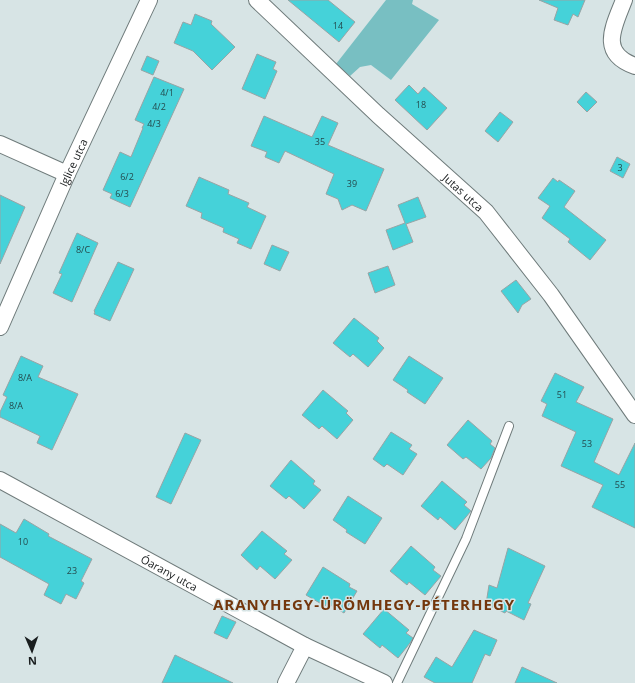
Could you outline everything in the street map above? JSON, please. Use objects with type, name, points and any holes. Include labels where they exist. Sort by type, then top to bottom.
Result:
[{"type":"street","name":"Iglice utca","points":[[0,327],[67,174],[149,0]]},
{"type":"street","name":"Jutas utca","points":[[257,0],[378,115],[486,212],[551,295],[635,415]]},
{"type":"street","points":[[624,0],[612,29],[611,43],[621,59],[635,66]]},
{"type":"street","points":[[0,144],[67,174]]},
{"type":"street","name":"Óarany utca","points":[[0,480],[305,646],[384,683]]},
{"type":"street","points":[[286,683],[305,646]]},
{"type":"lane","points":[[396,683],[466,539],[509,426]]},
{"type":"shaded area","points":[[386,0],[413,0],[412,4],[439,20],[391,80],[371,65],[360,67],[350,76],[336,64]]},
{"type":"building","points":[[288,0],[328,0],[355,22],[339,42]]},
{"type":"building","points":[[539,0],[585,0],[578,17],[573,14],[568,25],[554,20],[558,8]]},
{"type":"building","points":[[195,14],[212,21],[211,24],[235,47],[212,70],[193,51],[174,43],[183,22],[191,25]]},
{"type":"building","points":[[257,54],[276,62],[273,69],[277,71],[265,99],[242,89]]},
{"type":"building","points":[[147,56],[159,61],[153,75],[141,70]]},
{"type":"building","points":[[154,77],[184,89],[130,207],[110,198],[112,194],[103,190],[120,152],[131,157],[144,124],[135,120]]},
{"type":"building","points":[[409,85],[418,94],[424,87],[447,108],[427,130],[395,100]]},
{"type":"building","points":[[586,92],[597,102],[587,112],[577,102]]},
{"type":"building","points":[[500,112],[513,122],[498,142],[485,131]]},
{"type":"building","points":[[264,116],[312,137],[322,116],[338,123],[328,145],[384,169],[366,211],[352,205],[342,210],[338,199],[326,194],[334,174],[285,151],[279,163],[265,157],[267,152],[251,146]]},
{"type":"building","points":[[617,157],[630,164],[623,178],[610,171]]},
{"type":"building","points":[[199,177],[229,190],[228,194],[249,203],[247,207],[266,216],[251,249],[237,243],[239,239],[223,232],[224,228],[201,218],[202,213],[186,206]]},
{"type":"building","points":[[553,178],[558,182],[559,180],[575,191],[564,207],[606,240],[590,260],[568,242],[570,239],[542,218],[550,206],[538,198]]},
{"type":"building","points":[[0,195],[25,207],[0,264]]},
{"type":"building","points":[[418,197],[426,217],[406,224],[413,242],[393,250],[386,230],[405,223],[398,205]]},
{"type":"building","points":[[77,233],[98,243],[72,302],[53,293],[62,274],[59,273]]},
{"type":"building","points":[[272,245],[289,252],[280,271],[264,264]]},
{"type":"building","points":[[118,262],[134,269],[110,321],[94,314],[94,311]]},
{"type":"building","points":[[388,266],[395,285],[375,293],[368,273]]},
{"type":"building","points":[[516,280],[531,299],[522,305],[518,313],[501,291]]},
{"type":"building","points":[[354,318],[379,338],[377,341],[384,348],[368,367],[353,354],[350,357],[333,343]]},
{"type":"building","points":[[21,356],[43,366],[38,377],[78,394],[52,450],[37,443],[40,436],[0,417],[0,412],[7,397],[3,395]]},
{"type":"building","points":[[409,356],[443,378],[425,404],[393,380]]},
{"type":"building","points":[[555,373],[584,387],[576,402],[613,419],[594,462],[619,475],[635,443],[635,528],[592,507],[603,485],[561,466],[576,432],[542,416],[547,404],[541,401]]},
{"type":"building","points":[[323,390],[348,411],[346,413],[353,420],[337,439],[322,426],[319,429],[302,415]]},
{"type":"building","points":[[468,420],[492,441],[490,444],[495,448],[491,458],[481,469],[466,457],[463,459],[447,445]]},
{"type":"building","points":[[391,432],[412,445],[409,449],[417,454],[403,475],[387,464],[384,467],[373,459]]},
{"type":"building","points":[[185,433],[201,440],[171,504],[156,497]]},
{"type":"building","points":[[291,460],[315,481],[313,484],[321,490],[304,509],[289,496],[286,499],[270,486]]},
{"type":"building","points":[[442,481],[467,502],[464,505],[471,511],[455,530],[440,517],[438,520],[421,506]]},
{"type":"building","points":[[348,496],[382,518],[365,544],[346,532],[347,530],[333,520]]},
{"type":"building","points":[[24,519],[49,534],[48,536],[92,559],[81,581],[84,583],[76,599],[66,594],[61,604],[44,595],[49,584],[0,557],[0,524],[16,533]]},
{"type":"building","points":[[262,531],[287,551],[284,554],[292,560],[275,579],[260,566],[257,570],[241,555]]},
{"type":"building","points":[[411,546],[435,567],[433,570],[441,576],[425,595],[409,582],[407,585],[390,571]]},
{"type":"building","points":[[508,548],[545,566],[528,603],[531,604],[524,620],[506,611],[505,613],[486,604],[489,585],[497,588]]},
{"type":"building","points":[[323,567],[350,584],[349,587],[357,591],[344,613],[327,603],[325,606],[306,595]]},
{"type":"building","points":[[384,609],[409,630],[406,633],[413,638],[398,658],[382,645],[380,648],[363,634]]},
{"type":"building","points":[[222,616],[236,622],[227,639],[214,633]]},
{"type":"building","points":[[474,630],[497,640],[490,656],[485,654],[472,683],[435,683],[424,677],[436,657],[452,667]]},
{"type":"building","points":[[175,655],[233,683],[162,683]]},
{"type":"building","points":[[522,667],[557,683],[515,683]]},
{"type":"district","name":"ARANYHEGY-ÜRÖMHEGY-PÉTERHEGY","points":[[364,604]]}]
